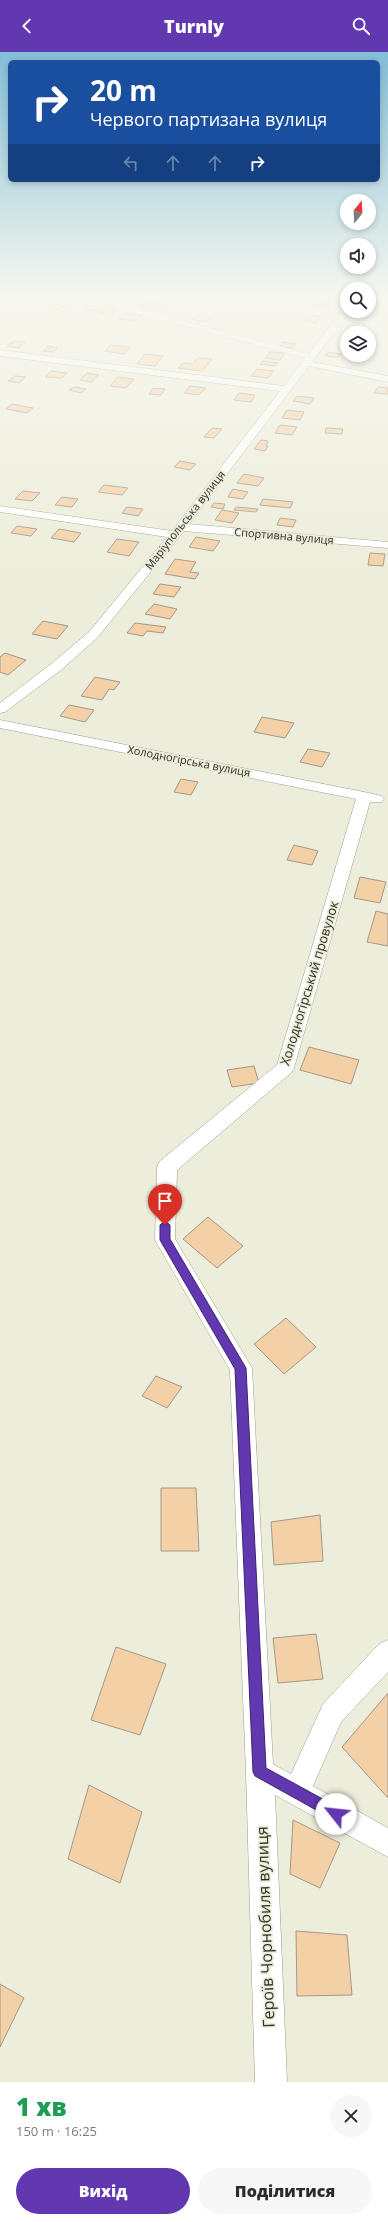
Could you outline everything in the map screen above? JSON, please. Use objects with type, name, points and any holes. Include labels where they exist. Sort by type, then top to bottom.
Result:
[{"type":"street","name":"Маріупольська вулиця","points":[[0,709],[56,667],[93,635],[178,531],[284,393]]},
{"type":"street","name":"Спортивна вулиця","points":[[0,509],[178,531],[388,545]]},
{"type":"street","name":"Холодногірська вулиця","points":[[0,724],[371,798]]},
{"type":"street","name":"Холодногірський провулок","points":[[167,1167],[285,1068],[371,798]]},
{"type":"street","name":"Героїв Чорнобиля вулиця","points":[[167,1167],[165,1240],[241,1368],[260,1772],[271,2082]]},
{"type":"street","points":[[297,1792],[332,1713],[388,1653]]},
{"type":"street","points":[[260,1772],[388,1842]]},
{"type":"building","points":[[150,393],[163,393],[161,395],[149,394]]},
{"type":"building","points":[[184,393],[201,393],[199,395]]},
{"type":"building","points":[[239,393],[255,395],[251,402],[234,400]]},
{"type":"building","points":[[374,393],[388,393],[388,394]]},
{"type":"building","points":[[297,396],[314,398],[310,404],[293,401]]},
{"type":"building","points":[[12,404],[33,408],[27,413],[6,409]]},
{"type":"building","points":[[287,410],[304,412],[300,420],[282,418]]},
{"type":"building","points":[[280,425],[297,427],[292,435],[275,433]]},
{"type":"building","points":[[212,428],[222,429],[214,438],[204,437]]},
{"type":"building","points":[[326,428],[343,429],[342,434],[325,433]]},
{"type":"building","points":[[261,440],[268,441],[266,446],[268,446],[265,451],[254,449]]},
{"type":"building","points":[[180,461],[196,464],[190,470],[174,467]]},
{"type":"building","points":[[244,474],[264,478],[258,486],[237,483]]},
{"type":"building","points":[[104,485],[128,488],[122,495],[98,492]]},
{"type":"building","points":[[233,489],[248,492],[243,499],[228,497]]},
{"type":"building","points":[[23,491],[40,493],[32,501],[15,499]]},
{"type":"building","points":[[62,497],[78,499],[72,507],[55,505]]},
{"type":"building","points":[[263,499],[293,502],[290,508],[260,505]]},
{"type":"building","points":[[214,503],[225,504],[223,509],[211,507]]},
{"type":"building","points":[[127,507],[143,509],[138,516],[122,513]]},
{"type":"building","points":[[236,507],[258,509],[256,512],[234,510]]},
{"type":"building","points":[[222,510],[239,513],[232,523],[215,520]]},
{"type":"building","points":[[280,518],[296,520],[293,527],[277,525]]},
{"type":"building","points":[[17,526],[37,529],[31,536],[11,533]]},
{"type":"building","points":[[59,529],[81,533],[74,542],[51,538]]},
{"type":"building","points":[[196,537],[220,541],[213,551],[189,547]]},
{"type":"building","points":[[117,539],[139,542],[129,556],[107,552]]},
{"type":"building","points":[[370,553],[385,554],[383,566],[368,565]]},
{"type":"building","points":[[175,559],[196,562],[190,572],[199,573],[195,579],[165,574]]},
{"type":"building","points":[[160,584],[181,587],[174,597],[153,594]]},
{"type":"building","points":[[154,604],[177,609],[170,619],[145,614]]},
{"type":"building","points":[[43,621],[68,626],[57,639],[32,634]]},
{"type":"building","points":[[135,623],[166,627],[163,633],[147,631],[143,636],[127,633]]},
{"type":"building","points":[[5,653],[26,660],[8,675],[0,672],[0,657]]},
{"type":"building","points":[[95,677],[120,682],[114,690],[109,689],[102,700],[81,696]]},
{"type":"building","points":[[69,705],[94,710],[85,722],[60,716]]},
{"type":"building","points":[[262,717],[294,723],[285,738],[254,732]]},
{"type":"building","points":[[308,749],[330,753],[322,767],[300,762]]},
{"type":"building","points":[[181,779],[198,782],[191,795],[174,792]]},
{"type":"building","points":[[294,845],[318,851],[312,865],[287,860]]},
{"type":"building","points":[[360,877],[386,882],[380,903],[354,898]]},
{"type":"building","points":[[376,911],[388,914],[388,946],[367,942]]},
{"type":"building","points":[[309,1047],[359,1060],[351,1084],[300,1070]]},
{"type":"building","points":[[254,1066],[259,1083],[232,1087],[227,1070]]},
{"type":"building","points":[[208,1217],[243,1246],[217,1268],[183,1239]]},
{"type":"building","points":[[286,1318],[316,1347],[284,1374],[254,1344]]},
{"type":"building","points":[[156,1376],[182,1387],[167,1408],[142,1396]]},
{"type":"building","points":[[161,1488],[196,1488],[199,1551],[161,1551]]},
{"type":"building","points":[[320,1515],[323,1561],[274,1565],[271,1522]]},
{"type":"building","points":[[316,1634],[323,1679],[278,1683],[273,1638]]},
{"type":"building","points":[[116,1647],[166,1664],[140,1735],[91,1720]]},
{"type":"building","points":[[388,1693],[388,1798],[342,1747]]},
{"type":"building","points":[[89,1785],[142,1812],[120,1883],[68,1859]]},
{"type":"building","points":[[293,1820],[340,1843],[320,1888],[290,1874]]},
{"type":"building","points":[[296,1931],[347,1935],[352,1995],[297,1996]]},
{"type":"building","points":[[0,1984],[24,1998],[0,2047]]},
{"type":"route","points":[[165,1225],[165,1240],[241,1368],[260,1772],[336,1814]]}]
